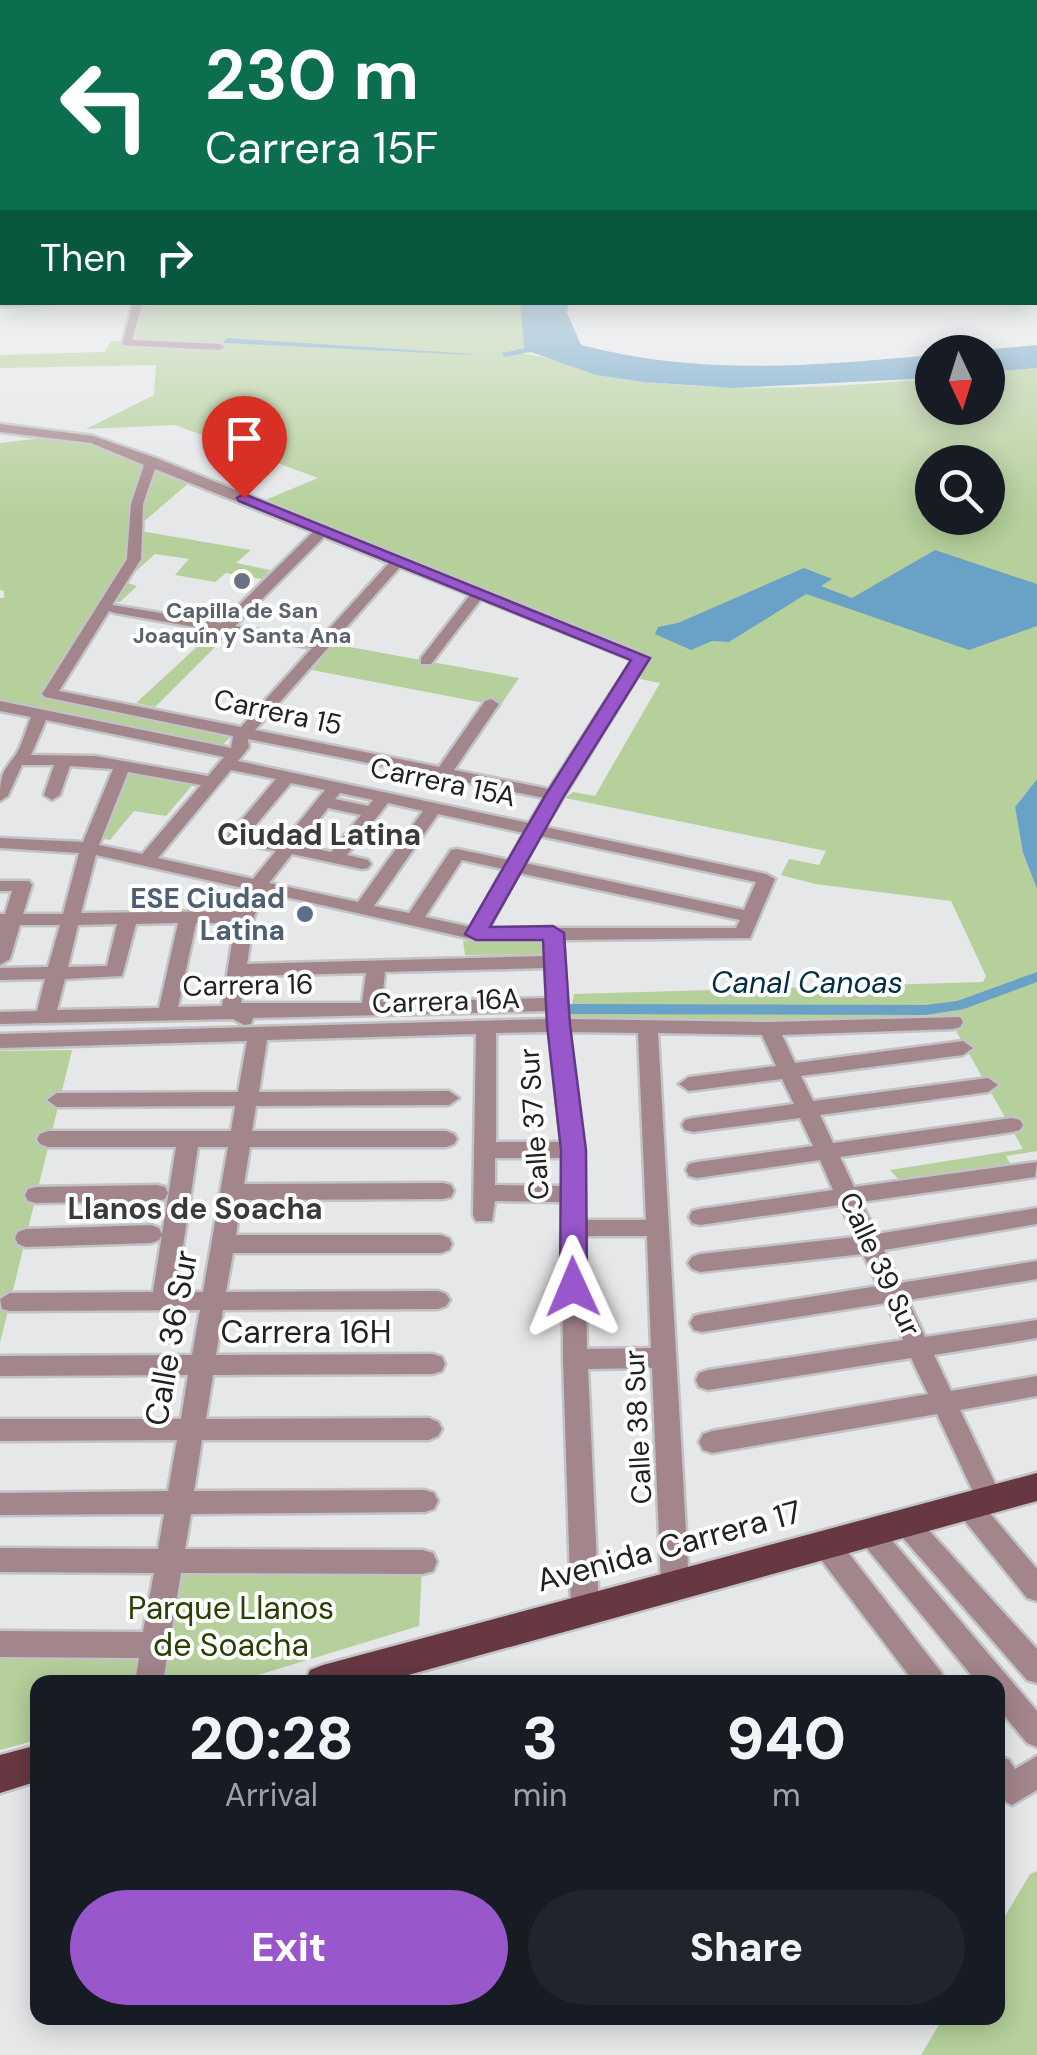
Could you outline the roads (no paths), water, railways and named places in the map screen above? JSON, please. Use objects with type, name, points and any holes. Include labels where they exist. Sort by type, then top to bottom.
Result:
[{"type":"main road","name":"Avenida Carrera 17","points":[[348,1675],[1037,1487]]},
{"type":"main road","points":[[0,1774],[30,1765]]},
{"type":"street","points":[[131,326],[126,343],[220,347]]},
{"type":"street","points":[[0,428],[27,434]]},
{"type":"street","points":[[0,441],[52,432],[93,440],[641,658],[554,796],[476,934]]},
{"type":"street","name":"Carrera 15","points":[[152,461],[137,504],[134,560],[50,694],[554,796]]},
{"type":"street","points":[[224,628],[323,530]]},
{"type":"street","points":[[146,860],[215,782],[245,733],[398,560]]},
{"type":"street","points":[[426,661],[479,593]]},
{"type":"street","points":[[115,609],[324,646]]},
{"type":"street","points":[[443,774],[491,704]]},
{"type":"street","name":"Carrera 15A","points":[[0,706],[336,787],[766,880],[748,926]]},
{"type":"street","points":[[0,796],[4,777],[22,758],[40,715]]},
{"type":"street","points":[[0,756],[123,765],[215,782]]},
{"type":"street","points":[[52,795],[64,760]]},
{"type":"street","points":[[45,1017],[89,848],[123,765]]},
{"type":"street","points":[[288,776],[236,837],[362,864]]},
{"type":"street","points":[[258,1034],[231,1004],[245,917],[258,885],[336,787]]},
{"type":"street","points":[[336,858],[384,797]]},
{"type":"street","points":[[323,802],[372,812]]},
{"type":"street","points":[[363,910],[434,808]]},
{"type":"street","points":[[0,843],[89,848],[476,934],[748,926]]},
{"type":"street","points":[[412,921],[457,854],[748,926]]},
{"type":"street","points":[[0,886],[24,886],[6,920],[0,959]]},
{"type":"street","points":[[6,920],[71,919],[106,912],[128,918],[245,917]]},
{"type":"street","points":[[0,974],[115,972],[128,918]]},
{"type":"street","points":[[167,1014],[188,918]]},
{"type":"street","name":"Calle 37 Sur","points":[[553,933],[573,1150],[575,1359],[585,1610]]},
{"type":"street","points":[[236,970],[555,962]]},
{"type":"street","points":[[371,1009],[376,966]]},
{"type":"street","name":"Carrera 16","points":[[0,1018],[371,1009],[558,1014]]},
{"type":"street","name":"Carrera 16A","points":[[0,1041],[486,1027],[558,1014],[648,1027],[953,1022]]},
{"type":"street","points":[[486,1027],[484,1204],[573,1194]]},
{"type":"street","name":"Calle 38 Sur","points":[[648,1027],[675,1585]]},
{"type":"street","name":"Calle 39 Sur","points":[[769,1028],[786,1072],[946,1403],[980,1503],[1037,1588]]},
{"type":"street","name":"Calle 36 Sur","points":[[151,1675],[258,1034]]},
{"type":"street","points":[[689,1084],[963,1048]]},
{"type":"street","points":[[693,1124],[988,1085]]},
{"type":"street","points":[[58,1100],[450,1098]]},
{"type":"street","points":[[697,1170],[1012,1125]]},
{"type":"street","points":[[48,1139],[446,1139]]},
{"type":"street","points":[[163,1302],[188,1139]]},
{"type":"street","points":[[486,1150],[573,1150]]},
{"type":"street","points":[[700,1217],[1035,1168]]},
{"type":"street","points":[[232,1192],[442,1191]]},
{"type":"street","points":[[36,1195],[158,1194]]},
{"type":"street","points":[[700,1264],[871,1244],[1037,1216]]},
{"type":"street","points":[[572,1228],[659,1228]]},
{"type":"street","points":[[26,1238],[151,1234]]},
{"type":"street","points":[[223,1244],[441,1244]]},
{"type":"street","points":[[702,1323],[1037,1270]]},
{"type":"street","points":[[10,1302],[438,1300]]},
{"type":"street","points":[[708,1380],[1037,1329]]},
{"type":"street","points":[[575,1359],[665,1358]]},
{"type":"street","name":"Carrera 16H","points":[[0,1366],[433,1364]]},
{"type":"street","points":[[712,1442],[1037,1386]]},
{"type":"street","points":[[0,1430],[429,1428]]},
{"type":"street","points":[[0,1504],[425,1501]]},
{"type":"street","points":[[905,1522],[1037,1670]]},
{"type":"street","points":[[870,1532],[989,1675]]},
{"type":"street","points":[[826,1544],[926,1675]]},
{"type":"street","points":[[0,1560],[423,1562]]},
{"type":"street","points":[[0,1644],[156,1644]]},
{"type":"street","points":[[1005,1695],[1037,1733]]},
{"type":"street","points":[[1005,1780],[1037,1771]]},
{"type":"water","points":[[522,326],[573,326],[581,345],[625,355],[712,365],[915,356],[915,379],[733,388],[596,375],[531,352],[504,357],[502,353],[524,348]]},
{"type":"water","points":[[227,338],[473,354],[474,355],[223,343]]},
{"type":"water","points":[[1037,345],[1037,368],[1005,371],[1005,348]]},
{"type":"water","points":[[935,550],[1037,584],[1037,626],[969,650],[806,594],[729,642],[712,641],[691,650],[655,634],[658,627],[678,623],[804,568],[832,579],[821,586],[852,598]]},
{"type":"water","points":[[1037,779],[1037,889],[1023,853],[1015,807]]},
{"type":"waterway","name":"Canal Canoas","points":[[571,1009],[926,1010],[959,1006],[1037,977]]},
{"type":"place","name":"Capilla de San Joaquín y Santa Ana","points":[[242,581]]},
{"type":"place","name":"ESE Ciudad Latina","points":[[305,914]]},
{"type":"district","name":"Ciudad Latina","points":[[319,834]]},
{"type":"district","name":"Llanos de Soacha","points":[[195,1208]]},
{"type":"park label","name":"Parque Llanos de Soacha","points":[[231,1626]]}]
